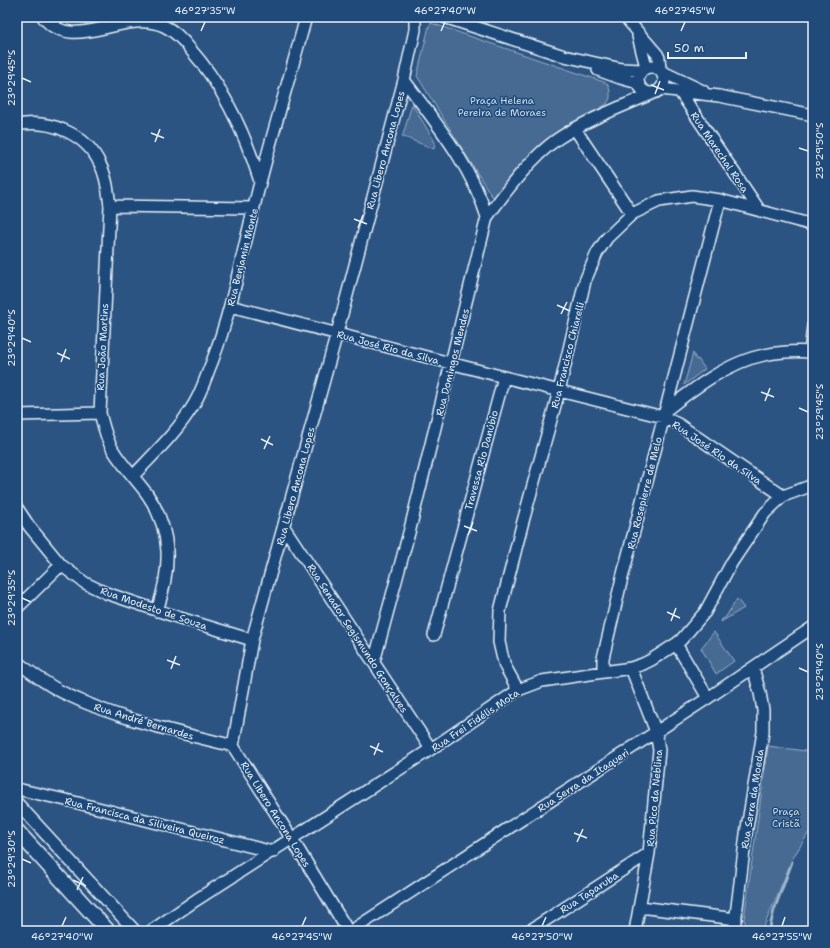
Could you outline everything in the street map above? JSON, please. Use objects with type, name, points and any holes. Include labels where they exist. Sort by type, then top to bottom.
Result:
[{"type":"main road","points":[[17,831],[108,931]]},
{"type":"street","points":[[43,17],[55,21],[66,32],[73,33],[100,29],[124,22],[144,21],[164,26],[182,38],[221,89],[245,139],[260,182]]},
{"type":"street","name":"Rua Benjamin Monte","points":[[133,476],[161,448],[194,404],[204,383],[230,306],[260,182],[306,17]]},
{"type":"street","name":"Rua Libero Ancona Lopes","points":[[349,931],[233,746],[252,640],[337,333],[404,80],[415,30],[415,17]]},
{"type":"street","points":[[444,17],[564,56],[639,85]]},
{"type":"street","points":[[625,17],[659,58],[665,81],[657,91]]},
{"type":"street","points":[[635,30],[641,45],[644,68],[638,78],[639,85],[643,91],[680,92],[719,96],[813,115]]},
{"type":"street","points":[[564,56],[622,69],[644,68],[650,66],[661,70],[687,84],[719,96]]},
{"type":"street","points":[[404,80],[451,143],[466,167],[481,197],[488,217]]},
{"type":"street","name":"Rua Domingos Mendes","points":[[605,113],[639,85]]},
{"type":"street","name":"Rua Domingos Mendes","points":[[374,662],[410,529],[488,217],[507,190],[540,154],[558,139],[605,113],[657,91]]},
{"type":"street","name":"Rua Marechal Rosa","points":[[680,92],[760,212]]},
{"type":"street","name":"Rua João Martins","points":[[17,125],[31,122],[43,123],[56,126],[78,138],[100,163],[105,176],[110,206],[100,413],[107,438],[113,451],[148,495],[159,515],[166,537],[168,553],[167,572],[164,590],[157,610]]},
{"type":"street","points":[[575,129],[632,214]]},
{"type":"street","name":"Rua Francisco Chiarelli","points":[[518,690],[505,666],[499,642],[500,611],[559,391],[585,281],[591,266],[607,238],[632,214],[659,201],[692,196],[720,200],[760,212],[813,225]]},
{"type":"street","name":"Rua Rosepierre de Melo","points":[[603,671],[603,658],[664,414],[720,200]]},
{"type":"street","points":[[110,206],[254,208]]},
{"type":"street","name":"Rua José Rio da Silva","points":[[230,306],[559,391],[664,414],[783,496]]},
{"type":"street","points":[[664,414],[707,380],[741,363],[763,355],[812,352],[813,326]]},
{"type":"street","name":"Travessa Rio Danúbio","points":[[434,635],[504,377]]},
{"type":"street","points":[[17,415],[100,413]]},
{"type":"street","name":"Rua Frei Fidélis Mota","points":[[151,931],[196,900],[431,750],[518,690],[542,680],[631,668],[643,664],[676,644],[705,612],[732,562],[765,513],[783,496],[813,485]]},
{"type":"street","name":"Rua Modesto de Souza","points":[[17,508],[29,526],[61,565],[85,583],[106,594],[252,640]]},
{"type":"street","name":"Rua Senador Segismundo Gonçalves","points":[[284,527],[431,750]]},
{"type":"street","points":[[17,608],[61,565]]},
{"type":"street","name":"Rua Serra da Itaqueri","points":[[349,931],[708,698],[813,626]]},
{"type":"street","points":[[676,644],[708,698]]},
{"type":"street","name":"Rua André Bernardes","points":[[17,662],[67,695],[90,705],[131,719],[233,746]]},
{"type":"street","name":"Rua Pico da Neblina","points":[[631,668],[656,732],[659,750],[649,853],[640,907],[634,931]]},
{"type":"street","name":"Rua Serra da Moeda","points":[[734,931],[746,834],[763,732],[763,710],[753,668]]},
{"type":"street","name":"Rua Francisca da Siliveira Queiroz","points":[[17,789],[273,852]]},
{"type":"street","points":[[17,803],[135,931]]},
{"type":"street","name":"Rua Taparuba","points":[[529,931],[649,853]]},
{"type":"street","points":[[640,907],[736,918]]},
{"type":"green space","name":"Praça Helena Pereira de Moraes","points":[[431,23],[604,82],[608,85],[610,98],[607,104],[556,134],[514,173],[496,197],[493,197],[417,76]]},
{"type":"green space","points":[[412,104],[435,142],[434,149],[404,137],[402,138]]},
{"type":"green space","points":[[693,353],[696,360],[698,359],[705,369],[684,385]]},
{"type":"green space","points":[[737,599],[744,608],[721,622],[722,619],[725,618]]},
{"type":"green space","points":[[714,632],[734,661],[716,674],[701,648]]},
{"type":"green space","name":"Praça Cristã","points":[[768,746],[813,752],[813,826],[794,856],[762,931],[751,931],[747,928],[744,919]]},
{"type":"waterway","points":[[769,931],[774,910],[792,862]]}]
